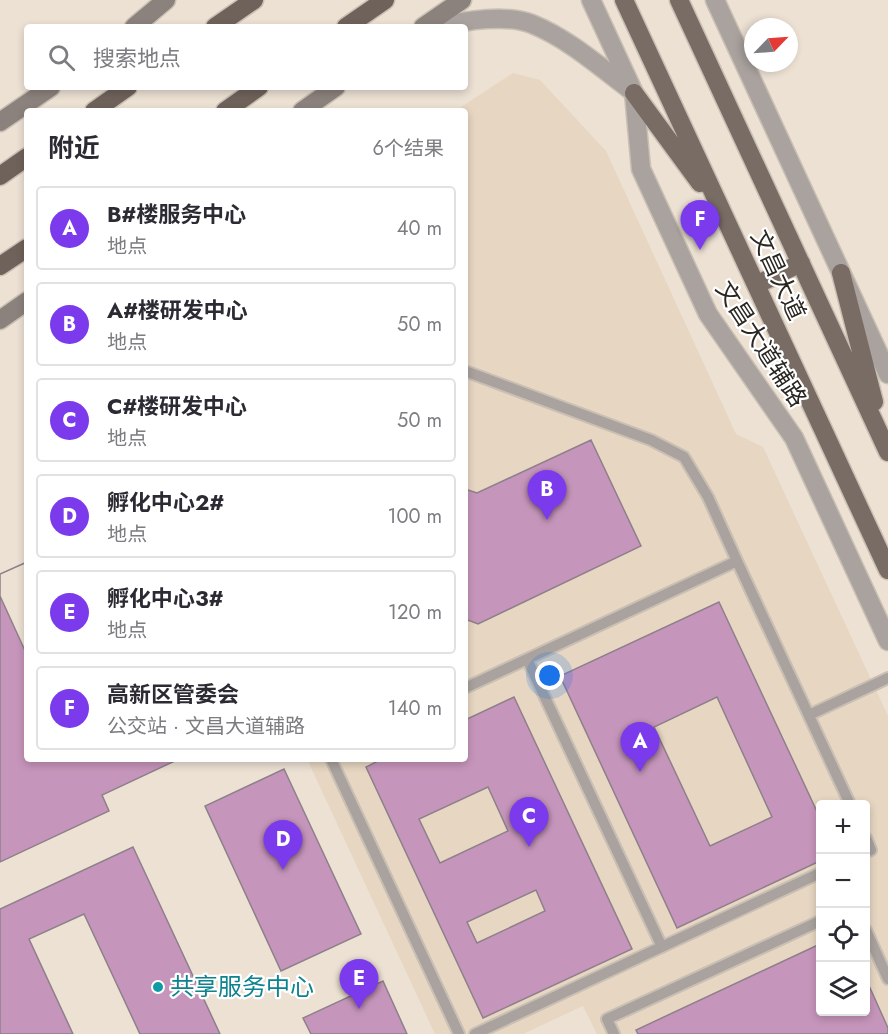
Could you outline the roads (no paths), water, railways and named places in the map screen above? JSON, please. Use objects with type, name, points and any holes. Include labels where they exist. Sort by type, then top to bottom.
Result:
[{"type":"highway","points":[[219,24],[254,0]]},
{"type":"highway","points":[[350,24],[385,0]]},
{"type":"highway","points":[[98,108],[124,90]]},
{"type":"highway","points":[[229,108],[256,90]]},
{"type":"highway","points":[[0,176],[24,159]]},
{"type":"highway","points":[[0,266],[24,250]]},
{"type":"main road","points":[[138,24],[166,0]]},
{"type":"main road","points":[[427,24],[462,0]]},
{"type":"main road","name":"文昌大道","points":[[624,0],[888,570]]},
{"type":"main road","name":"文昌大道","points":[[679,0],[887,449]]},
{"type":"main road","points":[[0,122],[47,90]]},
{"type":"main road","points":[[306,108],[332,90]]},
{"type":"main road","points":[[634,93],[723,213]]},
{"type":"main road","points":[[756,285],[801,263]]},
{"type":"main road","points":[[841,273],[887,449]]},
{"type":"main road","points":[[0,320],[24,303]]},
{"type":"street","name":"文昌大道辅路","points":[[591,0],[634,93],[641,169],[708,314],[794,438],[888,641]]},
{"type":"street","points":[[715,0],[888,374]]},
{"type":"street","points":[[450,24],[461,21],[505,19],[530,23],[565,40],[634,93]]},
{"type":"lane","points":[[468,372],[651,440],[684,457],[708,497],[848,800]]},
{"type":"lane","points":[[468,687],[737,561]]},
{"type":"lane","points":[[527,659],[662,947]]},
{"type":"lane","points":[[809,715],[888,678]]},
{"type":"lane","points":[[332,762],[459,1034]]},
{"type":"lane","points":[[475,1034],[816,875]]},
{"type":"lane","points":[[614,1034],[607,1019],[816,923]]},
{"type":"lane","points":[[870,939],[888,979]]},
{"type":"place","name":"高新区管委会","points":[[700,250]]},
{"type":"place","name":"A#楼研发中心","points":[[547,520]]},
{"type":"place","name":"B#楼服务中心","points":[[640,772]]},
{"type":"place","name":"C#楼研发中心","points":[[529,847]]},
{"type":"place","name":"孵化中心2#","points":[[283,870]]},
{"type":"place","name":"共享服务中心","points":[[158,987]]},
{"type":"place","name":"孵化中心3#","points":[[359,1009]]}]
